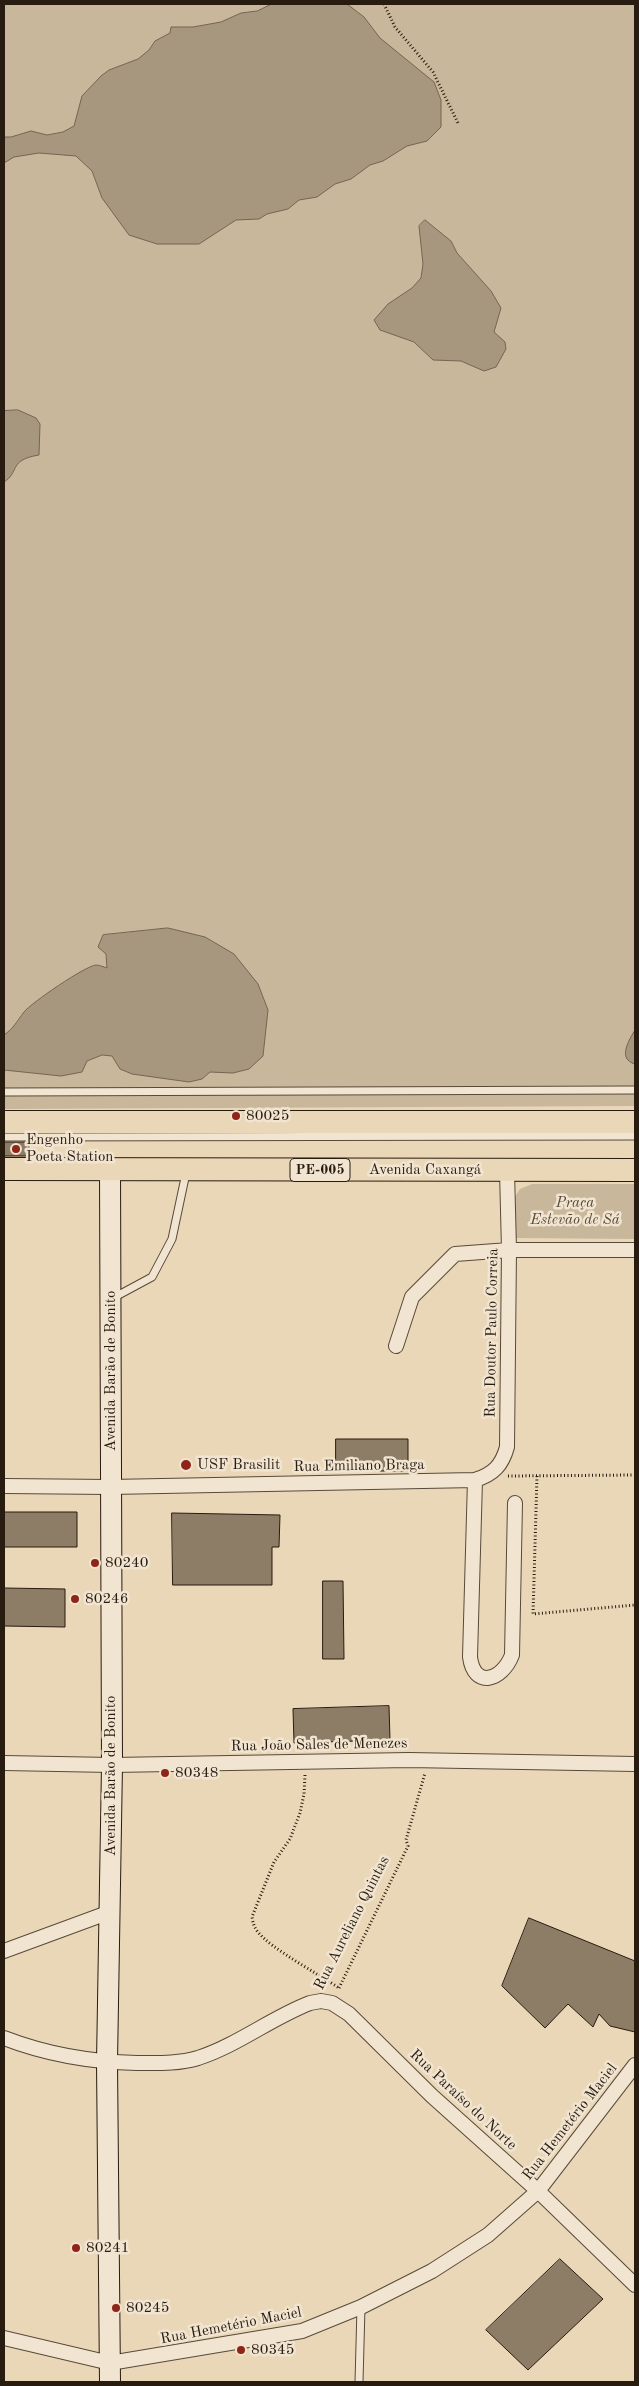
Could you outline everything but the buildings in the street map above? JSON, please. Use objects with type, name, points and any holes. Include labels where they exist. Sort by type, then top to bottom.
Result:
[{"type":"main road","points":[[4,1122],[635,1122]]},
{"type":"main road","name":"Avenida Caxangá","points":[[4,1170],[635,1170]]},
{"type":"street","name":"Avenida Barão de Bonito","points":[[110,1170],[112,1764],[107,2062],[110,2373]]},
{"type":"street","name":"Rua Doutor Paulo Correia","points":[[482,1478],[501,1463],[507,1447],[509,1250],[507,1171]]},
{"type":"street","points":[[396,1346],[412,1297],[454,1254],[509,1250],[635,1250]]},
{"type":"street","points":[[482,1478],[470,1657],[471,1665],[476,1673],[484,1677],[492,1678],[500,1674],[507,1667],[512,1655],[515,1503]]},
{"type":"street","name":"Rua Emiliano Braga","points":[[4,1486],[110,1487],[482,1478]]},
{"type":"street","name":"Rua João Sales de Menezes","points":[[4,1763],[112,1764],[429,1760],[635,1764]]},
{"type":"street","points":[[4,1950],[110,1912]]},
{"type":"street","name":"Rua Aureliano Quintas","points":[[4,2038],[61,2056],[107,2062],[166,2064],[197,2058],[232,2044],[301,2006],[321,2001],[332,2003]]},
{"type":"street","name":"Rua Paraíso do Norte","points":[[332,2003],[349,2014],[432,2096],[538,2191],[635,2285]]},
{"type":"street","name":"Rua Hemetério Maciel","points":[[4,2338],[110,2373],[302,2331],[361,2308],[432,2271],[488,2234],[538,2191],[635,2065]]},
{"type":"lane","points":[[4,1092],[635,1090]]},
{"type":"lane","points":[[4,1137],[635,1136]]},
{"type":"lane","points":[[111,1300],[152,1277],[172,1239],[186,1170]]},
{"type":"lane","points":[[359,2382],[361,2308]]},
{"type":"path","points":[[384,4],[395,27],[433,72],[458,123]]},
{"type":"path","points":[[482,1478],[635,1475]]},
{"type":"path","points":[[537,1476],[533,1614],[635,1605]]},
{"type":"path","name":"Rua Aureliano Quintas","points":[[332,2003],[408,1846],[406,1840],[429,1760]]},
{"type":"path","points":[[306,1762],[304,1794],[300,1813],[290,1839],[271,1870],[252,1917],[254,1926],[259,1934],[339,1988]]},
{"type":"green space","points":[[4,4],[635,4],[635,1106],[4,1109]]},
{"type":"green space","name":"Praça Estevão de Sá","points":[[532,1184],[635,1184],[635,1239],[516,1238],[514,1198],[520,1189]]},
{"type":"shaded area","points":[[272,4],[347,4],[364,17],[380,38],[434,82],[441,100],[441,127],[427,141],[407,146],[383,161],[370,165],[351,179],[335,184],[317,197],[299,200],[288,209],[267,214],[259,219],[236,220],[199,244],[157,244],[129,235],[102,198],[92,171],[76,156],[39,153],[14,157],[4,163],[4,137],[11,137],[31,131],[47,135],[63,132],[74,126],[82,96],[101,76],[109,70],[138,59],[149,50],[155,41],[170,33],[171,27],[193,27],[221,22],[241,13],[257,11]]},
{"type":"shaded area","points":[[425,220],[451,241],[457,253],[491,291],[501,308],[494,332],[505,342],[506,349],[496,367],[484,371],[461,361],[433,360],[414,342],[380,330],[374,320],[388,304],[412,288],[421,278],[423,264],[419,226]]},
{"type":"shaded area","points":[[18,410],[36,418],[40,424],[39,455],[29,457],[19,463],[4,482],[4,411]]},
{"type":"shaded area","points":[[168,928],[205,937],[234,954],[258,984],[268,1010],[263,1056],[249,1069],[233,1073],[210,1072],[202,1079],[189,1082],[132,1074],[120,1069],[112,1056],[102,1055],[87,1061],[82,1072],[61,1076],[4,1070],[4,1035],[29,1007],[47,993],[90,967],[96,965],[107,968],[106,954],[98,947],[103,935]]},
{"type":"shaded area","points":[[635,1030],[635,1064],[627,1058],[626,1049]]},
{"type":"place","name":"80025","points":[[236,1116]]},
{"type":"place","name":"Engenho Poeta Station","points":[[16,1149]]},
{"type":"place","name":"USF Brasilit","points":[[186,1465]]},
{"type":"place","name":"80240","points":[[95,1563]]},
{"type":"place","name":"80246","points":[[75,1599]]},
{"type":"place","name":"80348","points":[[165,1773]]},
{"type":"place","name":"80241","points":[[76,2248]]},
{"type":"place","name":"80245","points":[[116,2308]]},
{"type":"place","name":"80345","points":[[241,2350]]}]
